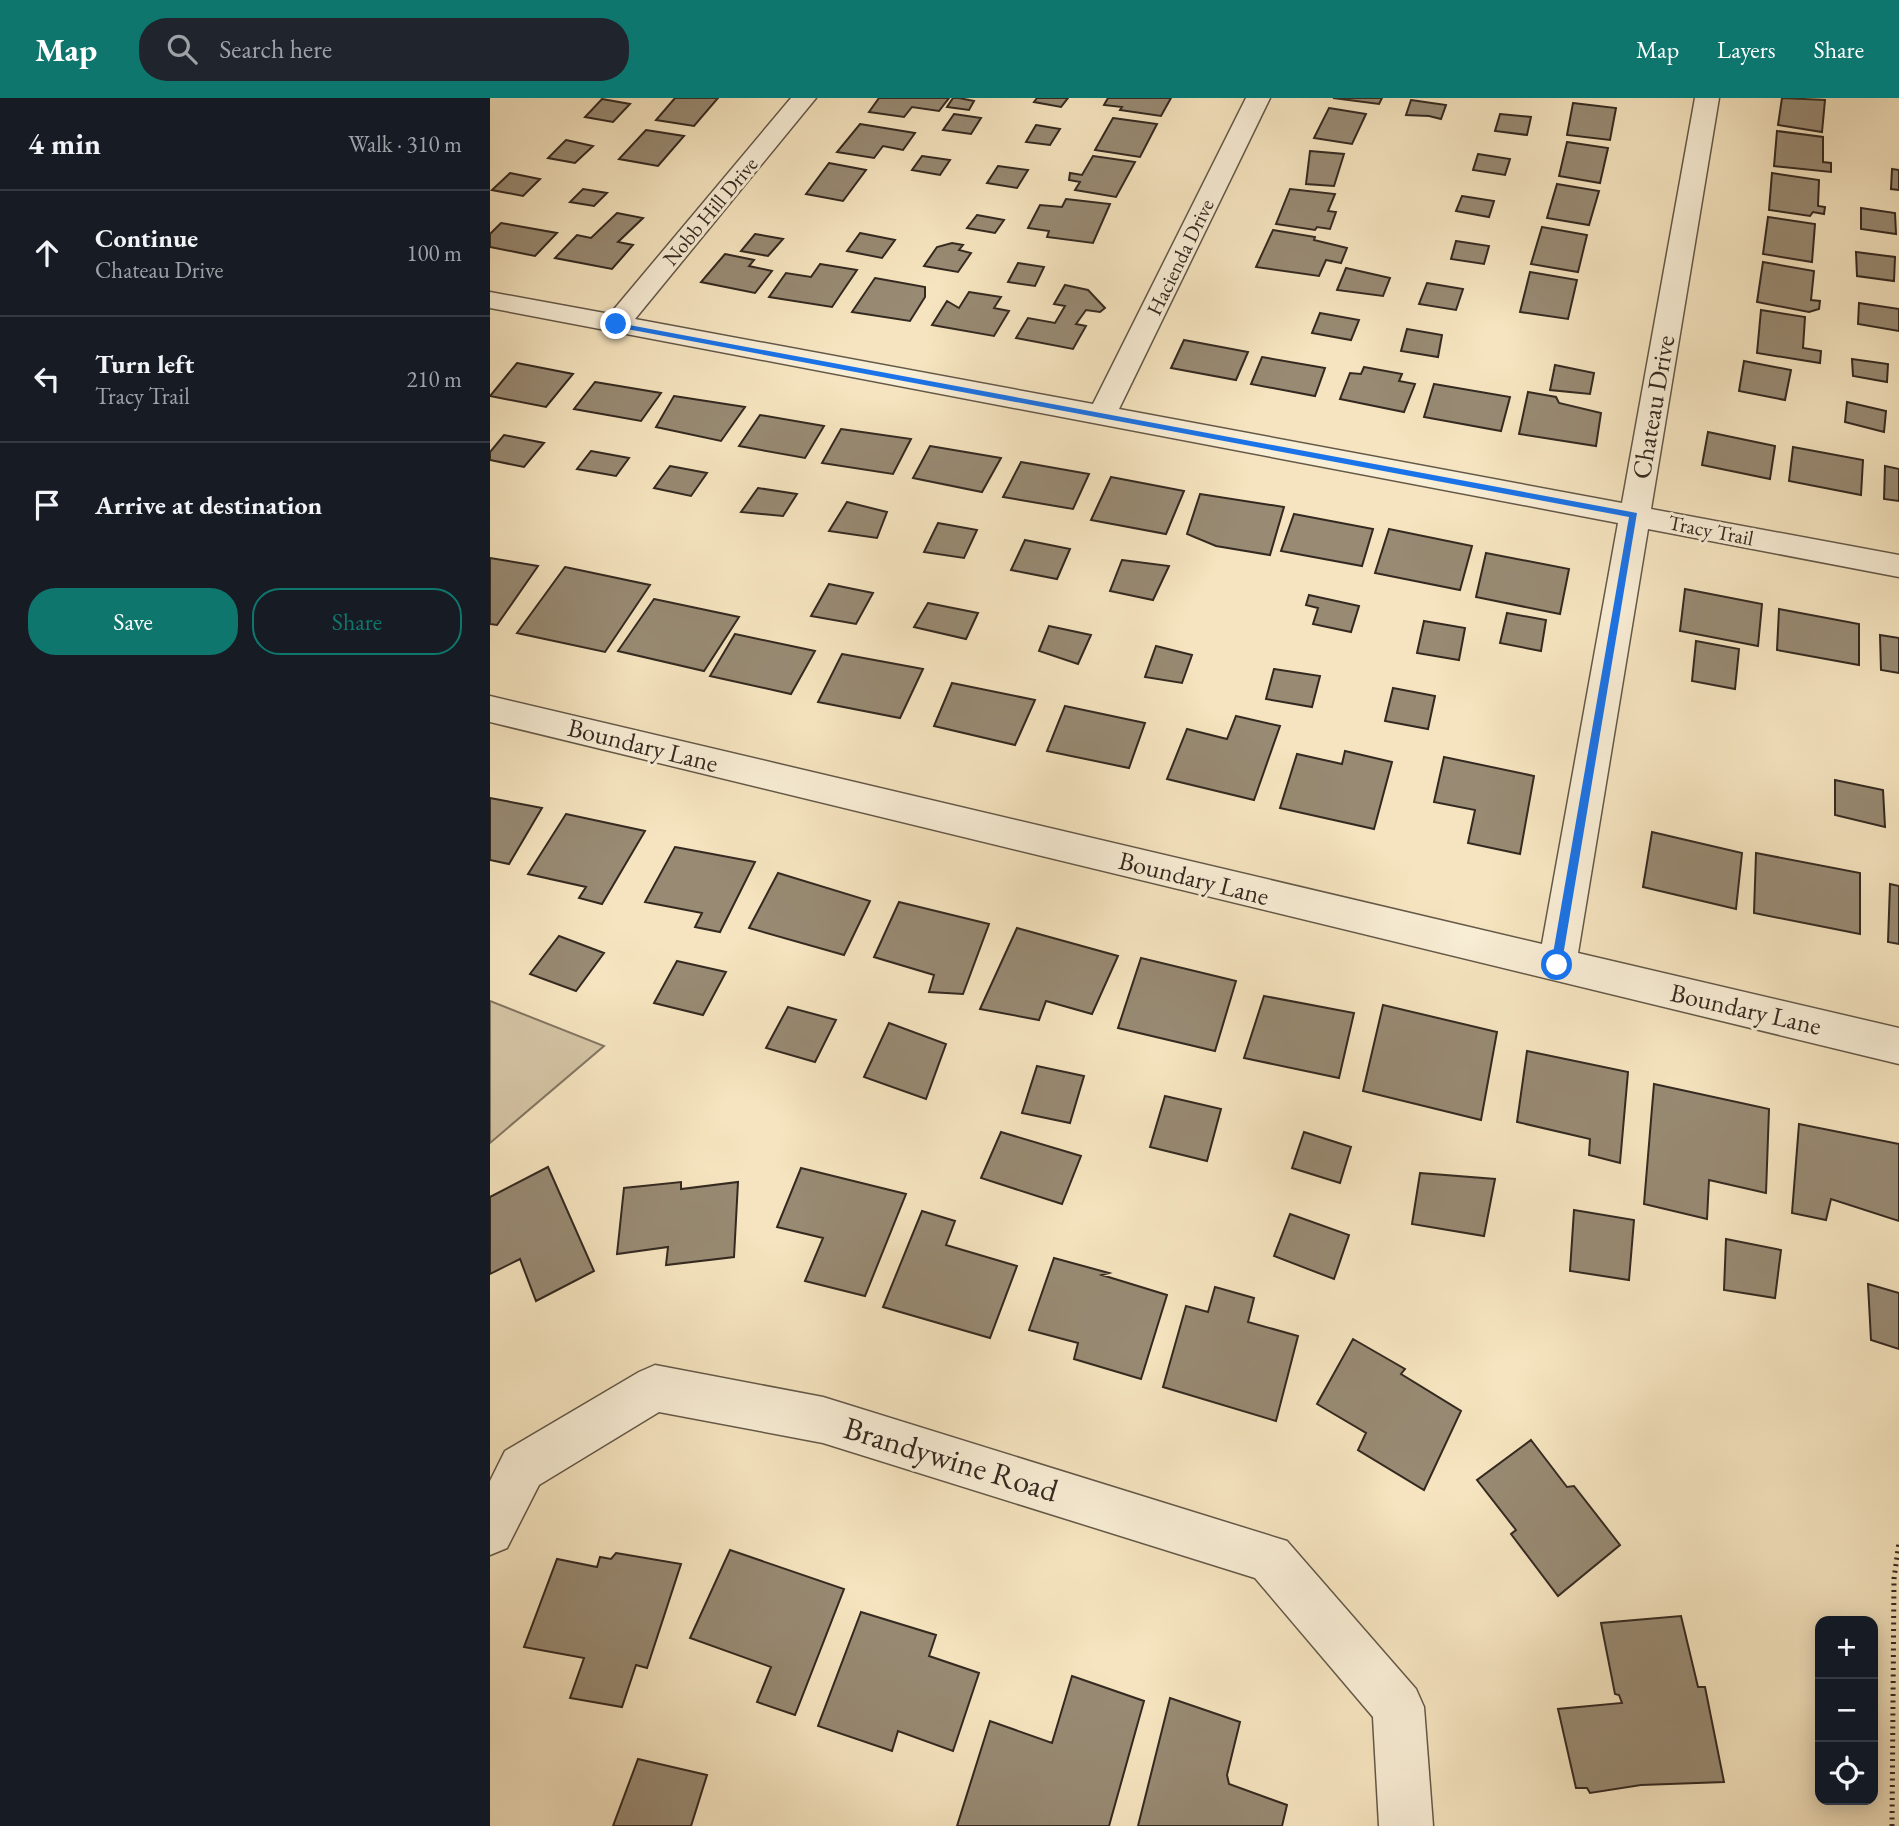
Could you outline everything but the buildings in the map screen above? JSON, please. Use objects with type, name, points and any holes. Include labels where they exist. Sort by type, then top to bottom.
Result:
[{"type":"street","name":"Nobb Hill Drive","points":[[616,324],[804,98]]},
{"type":"street","name":"Hacienda Drive","points":[[1102,415],[1258,98]]},
{"type":"street","name":"Chateau Drive","points":[[1557,965],[1707,98]]},
{"type":"street","name":"Tracy Trail","points":[[490,300],[1899,566]]},
{"type":"street","name":"Boundary Lane","points":[[490,709],[1899,1046]]},
{"type":"street","name":"Brandywine Road","points":[[490,1531],[522,1468],[655,1388],[823,1420],[1270,1558],[1398,1707],[1406,1826]]},
{"type":"path","points":[[1892,1826],[1894,1579],[1899,1542]]},
{"type":"shaded area","points":[[490,1001],[604,1046],[490,1143]]},
{"type":"route","points":[[616,324],[1634,515],[1557,965]]}]
